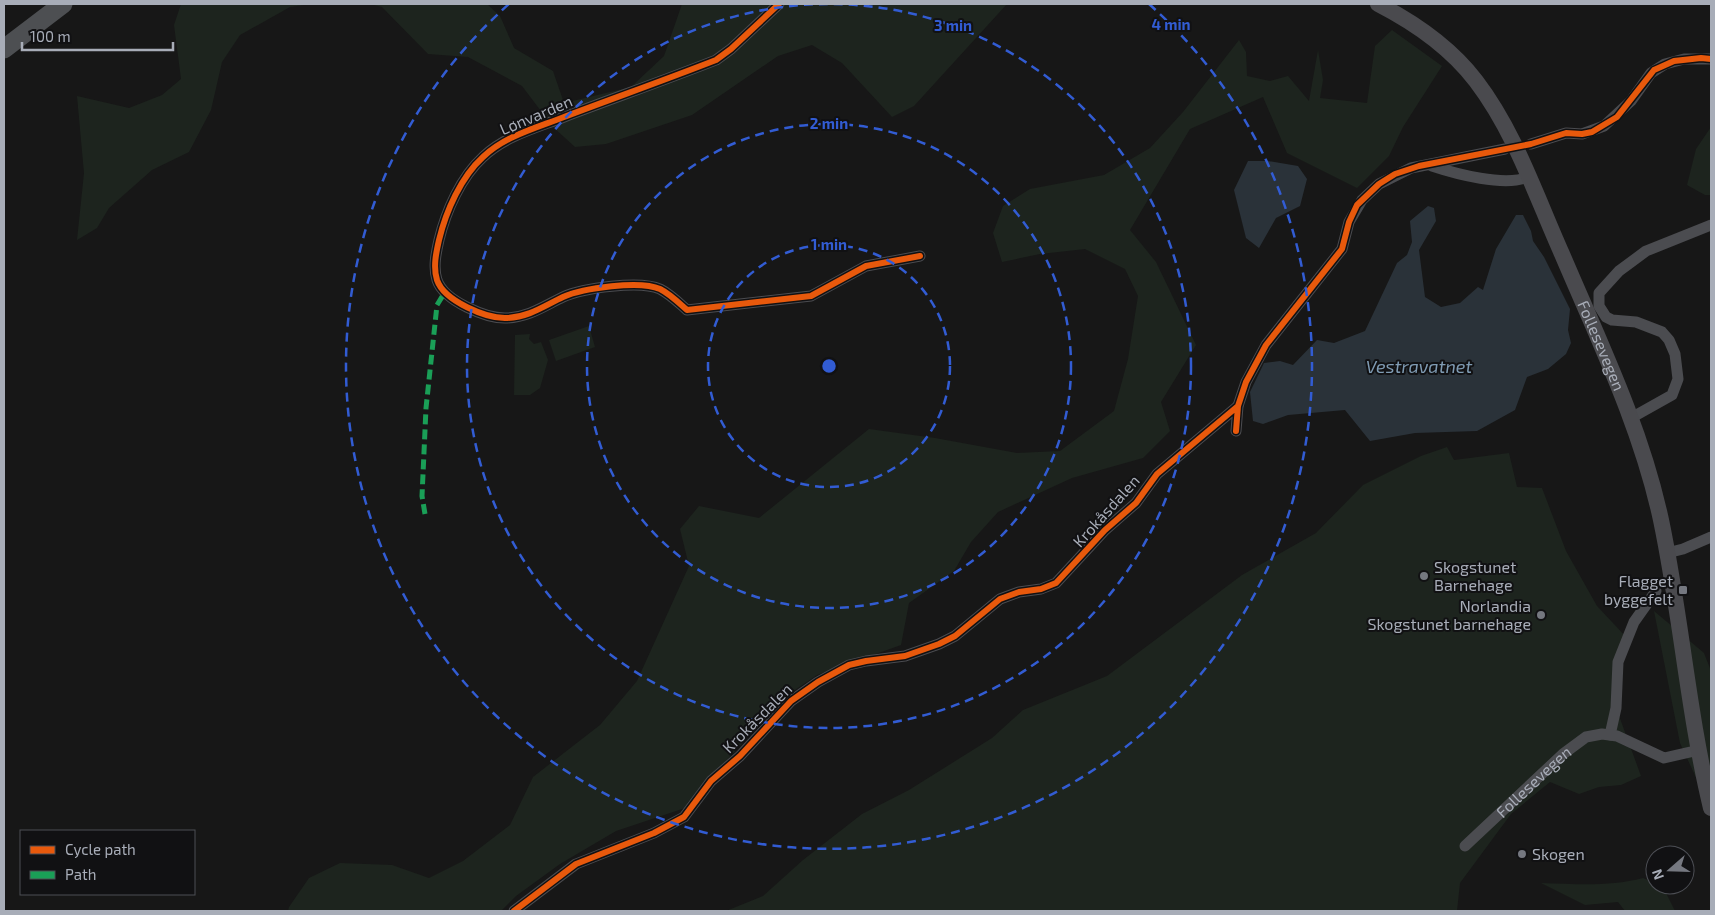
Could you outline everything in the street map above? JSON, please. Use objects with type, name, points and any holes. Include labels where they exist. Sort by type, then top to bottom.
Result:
[{"type":"main road","points":[[4,39],[45,4]]},
{"type":"main road","points":[[4,49],[63,4]]},
{"type":"main road","name":"Follesevegen","points":[[1378,4],[1421,29],[1445,48],[1466,69],[1501,119],[1528,177],[1631,418],[1651,481],[1667,553],[1699,750],[1711,808]]},
{"type":"street","name":"Lønvarden","points":[[779,4],[731,49],[716,60],[522,133],[482,157],[458,190],[442,229],[434,266],[440,287],[461,304],[476,312],[505,318],[535,312],[581,290],[627,286],[644,286],[659,289],[687,310],[811,296],[866,266],[920,256]]},
{"type":"street","points":[[1531,144],[1566,133],[1582,134],[1604,126],[1631,101],[1654,70],[1665,64],[1684,59],[1711,59]]},
{"type":"street","points":[[1236,431],[1238,406],[1246,382],[1266,345],[1342,249],[1349,222],[1357,205],[1379,184],[1395,174],[1419,166],[1505,149]]},
{"type":"street","points":[[1431,165],[1460,175],[1518,181],[1528,177]]},
{"type":"street","points":[[1631,418],[1672,395],[1677,385],[1679,370],[1675,354],[1669,340],[1662,332],[1636,322],[1612,320],[1606,317],[1599,306],[1599,294],[1619,271],[1646,251],[1711,225]]},
{"type":"street","name":"Krokåsdalen","points":[[514,911],[576,864],[654,833],[684,817],[711,781],[740,756],[790,701],[818,682],[849,665],[904,656],[939,644],[956,636],[1000,598],[1019,592],[1041,589],[1056,583],[1105,530],[1136,503],[1157,474],[1184,448],[1238,406]]},
{"type":"street","points":[[1667,553],[1683,549],[1711,536]]},
{"type":"street","points":[[1610,735],[1616,708],[1618,662],[1634,622],[1656,591]]},
{"type":"street","name":"Follesevegen","points":[[1465,846],[1564,754],[1586,737],[1610,735],[1620,737],[1653,755],[1664,758],[1699,750]]},
{"type":"shaded area","points":[[181,4],[311,4],[290,7],[240,35],[222,62],[211,110],[189,152],[152,170],[109,208],[97,228],[77,240],[84,173],[77,96],[129,108],[162,95],[181,79],[174,25]]},
{"type":"shaded area","points":[[370,4],[487,4],[500,16],[514,48],[553,71],[564,103],[631,87],[664,56],[682,4],[1007,4],[914,106],[892,117],[842,63],[812,45],[778,56],[692,115],[606,144],[575,147],[553,127],[522,86],[468,57],[428,54],[382,7]]},
{"type":"shaded area","points":[[1392,30],[1442,66],[1403,127],[1389,156],[1357,188],[1287,153],[1263,97],[1190,129],[1130,230],[1156,262],[1196,345],[1161,402],[1170,431],[1143,458],[1072,478],[998,512],[971,542],[954,571],[909,603],[901,645],[817,675],[786,696],[688,802],[685,808],[616,831],[560,864],[516,896],[501,911],[288,911],[309,878],[340,863],[392,865],[429,878],[463,861],[510,825],[533,777],[600,725],[637,681],[689,566],[680,529],[699,506],[759,518],[869,429],[935,438],[1017,453],[1060,451],[1114,411],[1128,359],[1138,296],[1125,269],[1085,249],[1040,254],[1002,262],[993,233],[1003,206],[1030,189],[1104,175],[1150,148],[1183,112],[1239,40],[1246,52],[1247,76],[1270,81],[1288,76],[1309,101],[1318,50],[1323,80],[1320,98],[1367,103],[1375,46]]},
{"type":"shaded area","points":[[1711,127],[1711,195],[1705,195],[1687,185],[1696,149]]},
{"type":"shaded area","points":[[589,326],[595,347],[556,361],[549,340]]},
{"type":"shaded area","points":[[530,334],[529,339],[534,344],[541,342],[548,360],[540,388],[530,395],[514,395],[515,335]]},
{"type":"shaded area","points":[[1447,447],[1454,460],[1509,453],[1517,487],[1542,488],[1566,551],[1597,606],[1627,638],[1619,665],[1618,713],[1641,776],[1621,785],[1599,787],[1579,794],[1550,782],[1511,814],[1460,883],[1457,911],[726,911],[763,896],[803,860],[862,814],[909,790],[992,738],[1023,710],[1107,676],[1242,575],[1316,533],[1363,485],[1421,456]]},
{"type":"shaded area","points":[[1654,611],[1704,653],[1711,671],[1711,810],[1680,743]]},
{"type":"shaded area","points":[[1645,879],[1645,895],[1667,895],[1675,911],[1625,911],[1618,902],[1585,905],[1541,883],[1605,884]]},
{"type":"water","points":[[1248,161],[1268,161],[1298,166],[1307,179],[1300,206],[1276,218],[1259,248],[1246,238],[1234,190]]},
{"type":"water","name":"Vestravatnet","points":[[1428,206],[1434,208],[1436,221],[1419,250],[1425,297],[1441,307],[1460,303],[1478,287],[1483,290],[1496,249],[1516,215],[1523,215],[1531,231],[1533,241],[1544,257],[1570,309],[1568,330],[1571,343],[1566,354],[1548,369],[1527,377],[1515,410],[1477,431],[1415,433],[1370,441],[1345,410],[1288,415],[1263,424],[1253,421],[1250,392],[1264,363],[1280,361],[1293,365],[1317,340],[1334,343],[1365,331],[1397,263],[1407,255],[1412,242],[1410,221]]},
{"type":"marked path","points":[[425,514],[422,496],[426,408],[437,305],[445,292]]},
{"type":"cycle path","points":[[779,4],[731,49],[716,60],[532,129],[501,143],[483,157],[461,184],[446,218],[435,260],[437,280],[441,288],[457,302],[478,312],[499,318],[522,316],[572,294],[597,288],[626,285],[651,286],[660,289],[687,310],[811,296],[866,266],[920,256]]},
{"type":"cycle path","points":[[1236,431],[1238,406],[1246,382],[1266,345],[1342,249],[1349,222],[1357,205],[1379,184],[1395,174],[1419,166],[1531,144],[1566,133],[1582,134],[1592,132],[1617,117],[1654,70],[1674,61],[1701,58],[1711,59]]},
{"type":"cycle path","points":[[514,911],[576,864],[654,833],[684,817],[711,781],[740,756],[791,701],[818,682],[849,665],[905,656],[939,644],[955,636],[1000,599],[1019,592],[1041,589],[1056,583],[1105,530],[1136,503],[1157,474],[1238,406]]},
{"type":"place","name":"Skogstunet Barnehage","points":[[1424,576]]},
{"type":"place","name":"Flagget byggefelt","points":[[1683,590]]},
{"type":"place","name":"Norlandia Skogstunet barnehage","points":[[1541,615]]},
{"type":"place","name":"Skogen","points":[[1522,854]]}]
